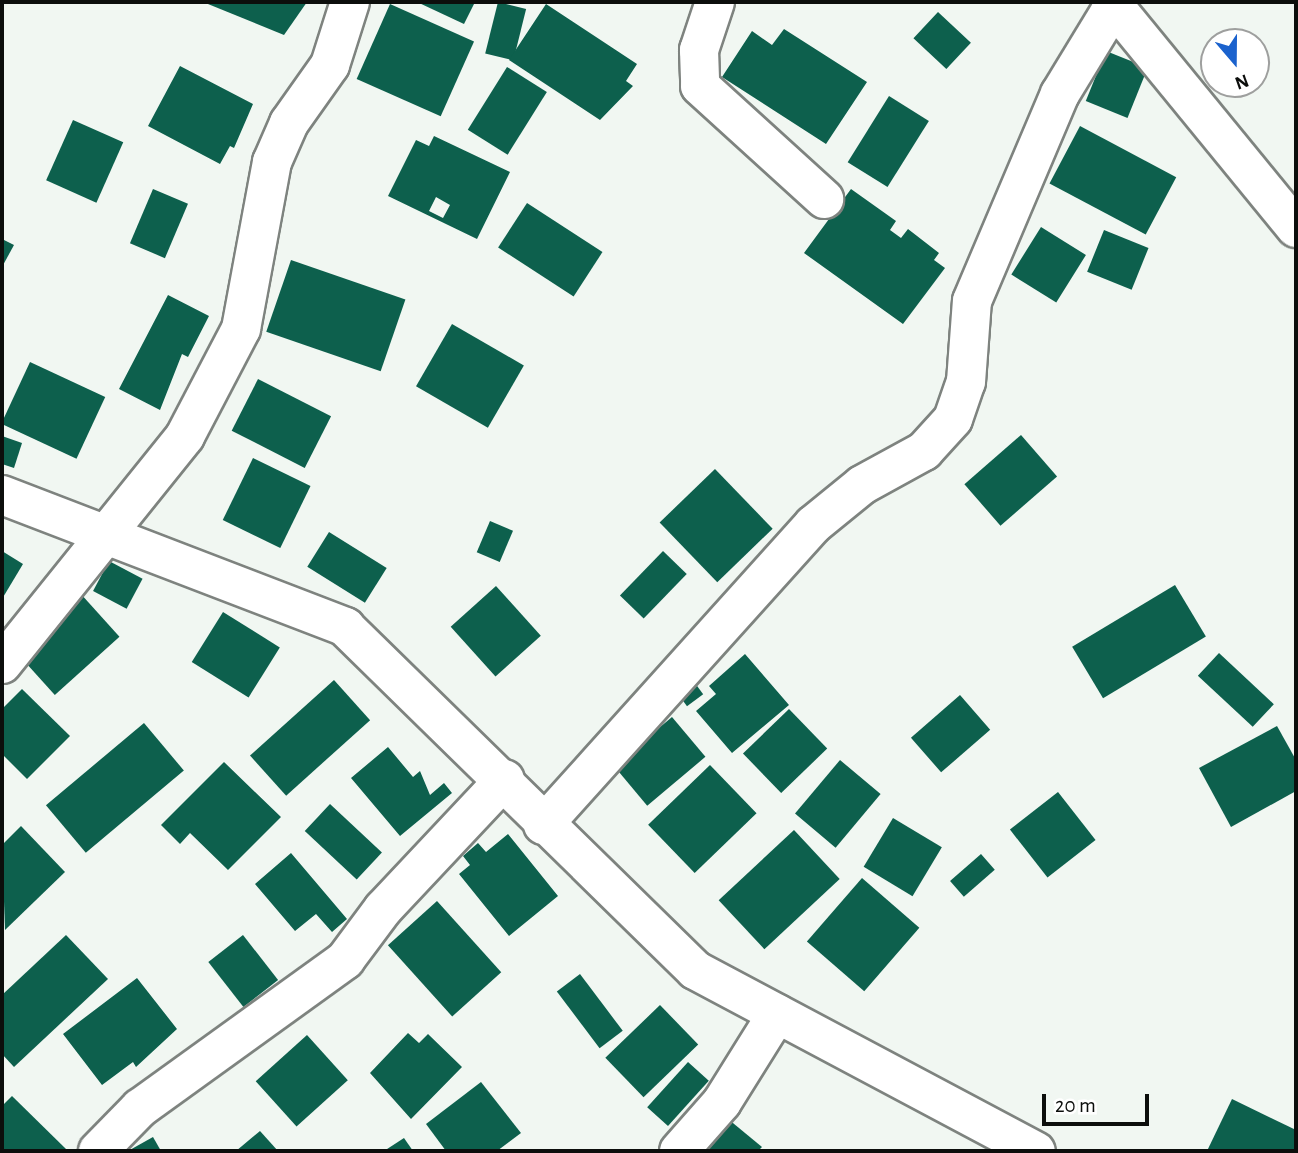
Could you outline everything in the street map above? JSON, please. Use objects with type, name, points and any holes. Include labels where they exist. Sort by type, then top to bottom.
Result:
[{"type":"street","points":[[2,664],[100,536],[184,436],[242,329],[272,162],[289,123],[330,65],[350,2]]},
{"type":"street","points":[[715,2],[699,50],[699,86],[824,199]]},
{"type":"street","points":[[543,825],[813,525],[862,485],[924,451],[953,419],[966,382],[972,301],[1060,94],[1114,3],[1296,228]]},
{"type":"street","points":[[2,495],[100,536],[345,627],[505,779],[543,825],[695,970],[1036,1151]]},
{"type":"street","points":[[98,1151],[140,1108],[345,960],[383,909],[505,779]]},
{"type":"street","points":[[679,1151],[722,1102],[776,1014]]},
{"type":"building","points":[[203,2],[307,2],[284,35]]},
{"type":"building","points":[[417,2],[475,2],[464,24]]},
{"type":"building","points":[[498,2],[526,9],[513,60],[485,53]]},
{"type":"building","points":[[390,4],[474,41],[441,116],[357,79]]},
{"type":"building","points":[[546,4],[637,64],[626,81],[633,86],[600,120],[509,60]]},
{"type":"building","points":[[938,12],[971,43],[946,69],[913,38]]},
{"type":"building","points":[[784,29],[867,82],[826,144],[722,77],[752,31],[772,45]]},
{"type":"building","points":[[1106,51],[1148,68],[1127,118],[1086,101]]},
{"type":"building","points":[[180,66],[253,104],[234,148],[230,146],[220,164],[148,126]]},
{"type":"building","points":[[507,67],[547,92],[508,155],[468,130]]},
{"type":"building","points":[[889,96],[929,121],[888,187],[848,162]]},
{"type":"building","points":[[73,120],[123,142],[96,203],[46,180]]},
{"type":"building","points":[[1080,126],[1176,177],[1146,235],[1049,183]]},
{"type":"building","points":[[434,136],[510,172],[477,239],[388,196],[416,140],[429,146]],"holes":[[[436,197],[450,205],[443,218],[429,211]]]},
{"type":"building","points":[[153,189],[188,204],[165,258],[130,243]]},
{"type":"building","points":[[851,189],[896,221],[890,230],[901,238],[908,229],[939,253],[934,260],[945,268],[903,324],[804,253]]},
{"type":"building","points":[[527,203],[602,252],[574,296],[498,247]]},
{"type":"building","points":[[1041,227],[1086,255],[1056,303],[1011,274]]},
{"type":"building","points":[[1104,230],[1149,248],[1132,290],[1087,272]]},
{"type":"building","points":[[2,239],[14,245],[2,267]]},
{"type":"building","points":[[291,260],[405,299],[381,371],[266,332]]},
{"type":"building","points":[[168,295],[209,316],[188,357],[182,354],[160,410],[119,389]]},
{"type":"building","points":[[452,324],[524,366],[488,428],[416,386]]},
{"type":"building","points":[[30,362],[105,397],[76,459],[2,424]]},
{"type":"building","points":[[258,379],[331,416],[305,468],[232,431]]},
{"type":"building","points":[[1021,435],[1057,477],[1000,526],[964,484]]},
{"type":"building","points":[[2,436],[22,443],[14,468],[2,464]]},
{"type":"building","points":[[253,458],[311,486],[280,548],[223,520]]},
{"type":"building","points":[[715,469],[773,529],[717,582],[660,522]]},
{"type":"building","points":[[490,521],[513,531],[500,562],[477,552]]},
{"type":"building","points":[[329,532],[387,568],[365,603],[307,567]]},
{"type":"building","points":[[2,551],[23,564],[2,599]]},
{"type":"building","points":[[663,551],[687,574],[644,619],[620,596]]},
{"type":"building","points":[[109,561],[143,579],[127,609],[93,591]]},
{"type":"building","points":[[1175,585],[1206,636],[1103,698],[1072,647]]},
{"type":"building","points":[[496,586],[541,636],[495,677],[451,627]]},
{"type":"building","points":[[80,593],[119,637],[55,695],[15,651]]},
{"type":"building","points":[[223,612],[280,648],[249,698],[192,662]]},
{"type":"building","points":[[1219,653],[1274,704],[1253,727],[1198,676]]},
{"type":"building","points":[[745,654],[789,705],[732,753],[696,711],[716,694],[709,686]]},
{"type":"building","points":[[692,679],[703,694],[687,706],[676,691]]},
{"type":"building","points":[[334,680],[370,720],[286,796],[250,756]]},
{"type":"building","points":[[22,689],[70,736],[27,779],[2,754],[2,709]]},
{"type":"building","points":[[960,695],[990,730],[941,772],[911,738]]},
{"type":"building","points":[[789,709],[827,749],[781,793],[743,753]]},
{"type":"building","points":[[672,717],[705,757],[647,806],[614,766]]},
{"type":"building","points":[[144,723],[184,770],[86,853],[46,805]]},
{"type":"building","points":[[1277,726],[1296,760],[1296,791],[1231,827],[1199,768]]},
{"type":"building","points":[[388,747],[413,777],[420,771],[430,795],[444,783],[452,793],[400,836],[351,778]]},
{"type":"building","points":[[840,760],[881,794],[836,848],[795,814]]},
{"type":"building","points":[[224,762],[281,817],[228,870],[190,833],[180,844],[161,825]]},
{"type":"building","points":[[710,765],[757,813],[695,873],[648,825]]},
{"type":"building","points":[[1058,792],[1096,840],[1047,878],[1010,830]]},
{"type":"building","points":[[330,804],[382,852],[357,879],[305,831]]},
{"type":"building","points":[[893,818],[942,847],[913,896],[864,867]]},
{"type":"building","points":[[21,826],[65,872],[5,930],[2,845]]},
{"type":"building","points":[[794,830],[840,879],[764,949],[719,900]]},
{"type":"building","points":[[508,834],[558,896],[509,936],[459,874],[470,865],[463,856],[478,843],[486,852]]},
{"type":"building","points":[[291,853],[347,919],[332,932],[316,914],[295,931],[255,884]]},
{"type":"building","points":[[981,854],[995,870],[964,897],[950,881]]},
{"type":"building","points":[[862,878],[919,928],[864,991],[807,941]]},
{"type":"building","points":[[437,901],[501,972],[452,1017],[388,945]]},
{"type":"building","points":[[66,935],[108,979],[14,1067],[2,1054],[2,995]]},
{"type":"building","points":[[243,935],[278,980],[243,1007],[208,962]]},
{"type":"building","points":[[580,974],[623,1031],[600,1048],[557,991]]},
{"type":"building","points":[[137,978],[177,1029],[136,1067],[133,1062],[102,1085],[63,1034]]},
{"type":"building","points":[[660,1005],[698,1045],[644,1097],[605,1058]]},
{"type":"building","points":[[408,1033],[419,1043],[428,1034],[462,1067],[411,1119],[370,1073]]},
{"type":"building","points":[[307,1035],[348,1080],[297,1127],[256,1081]]},
{"type":"building","points":[[688,1062],[709,1081],[668,1126],[647,1107]]},
{"type":"building","points":[[481,1082],[521,1133],[497,1151],[446,1151],[426,1124]]},
{"type":"building","points":[[12,1096],[66,1149],[64,1151],[2,1151],[2,1106]]},
{"type":"building","points":[[1232,1099],[1296,1130],[1296,1151],[1207,1151]]},
{"type":"building","points":[[722,1114],[762,1147],[758,1151],[699,1151]]},
{"type":"building","points":[[260,1131],[278,1151],[236,1151]]},
{"type":"building","points":[[153,1137],[161,1151],[128,1151]]},
{"type":"building","points":[[404,1138],[413,1151],[384,1151]]}]
